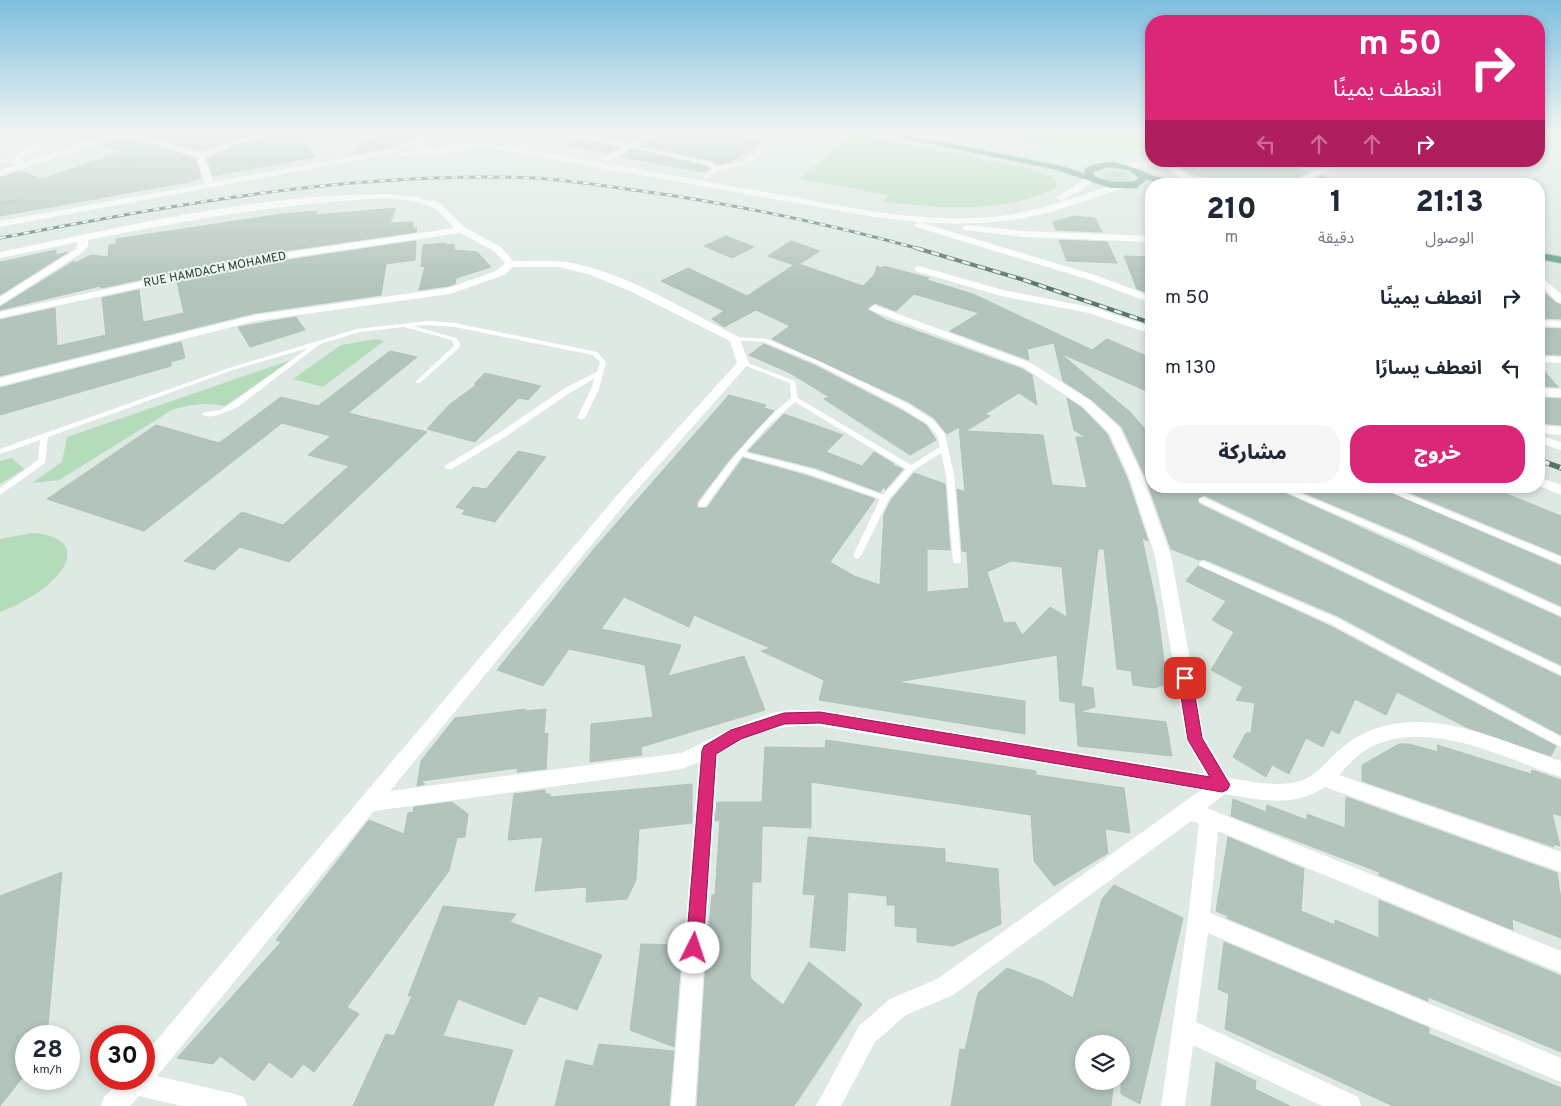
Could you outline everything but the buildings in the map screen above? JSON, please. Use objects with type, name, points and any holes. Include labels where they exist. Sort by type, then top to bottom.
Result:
[{"type":"main road","points":[[1110,185],[1145,187]]},
{"type":"main road","points":[[1125,186],[1131,185]]},
{"type":"main road","points":[[1545,249],[1561,253]]},
{"type":"main road","points":[[1545,257],[1561,260]]},
{"type":"street","points":[[0,224],[206,185]]},
{"type":"street","points":[[715,185],[891,216],[986,230],[1145,239]]},
{"type":"street","points":[[749,185],[873,207],[942,213],[986,212],[1024,208],[1069,193],[1081,185]]},
{"type":"street","points":[[891,216],[954,221],[1001,218],[1031,214],[1125,186]]},
{"type":"street","points":[[0,255],[214,213],[276,204],[383,197],[416,200],[438,206],[462,230],[505,256],[510,264]]},
{"type":"street","points":[[891,216],[1094,278],[1145,298]]},
{"type":"street","points":[[954,221],[986,230]]},
{"type":"street","name":"RUE HAMDACH MOHAMED","points":[[0,316],[255,260],[462,230]]},
{"type":"street","points":[[0,302],[79,251],[83,246],[83,240]]},
{"type":"street","points":[[0,382],[255,318],[329,306],[450,292],[500,273],[510,264],[547,263],[573,267],[605,276],[735,339],[743,363],[624,496],[155,1059]]},
{"type":"street","points":[[919,269],[1001,293],[1091,310],[1145,330]]},
{"type":"street","points":[[1545,284],[1561,300]]},
{"type":"street","points":[[874,308],[1028,365],[1087,404],[1115,431],[1136,477],[1163,556],[1195,740],[1222,785]]},
{"type":"street","points":[[1545,323],[1561,324]]},
{"type":"street","points":[[1545,359],[1561,360]]},
{"type":"street","points":[[1545,392],[1561,393]]},
{"type":"street","points":[[1545,430],[1561,431]]},
{"type":"street","points":[[1545,441],[1561,446]]},
{"type":"street","points":[[1545,484],[1561,490]]},
{"type":"street","points":[[367,803],[682,761],[709,751],[736,734],[784,718],[820,718],[1262,792],[1301,790],[1323,778],[1343,756],[1361,744],[1382,734],[1411,729],[1446,733],[1561,768]]},
{"type":"street","points":[[683,1106],[709,751]]},
{"type":"street","points":[[1323,778],[1561,862]]},
{"type":"street","points":[[828,1106],[867,1034],[898,1007],[945,987],[1189,811],[1222,785]]},
{"type":"street","points":[[1189,811],[1561,962]]},
{"type":"street","points":[[1173,1106],[1199,919],[1209,818]]},
{"type":"street","points":[[1199,919],[1561,1070]]},
{"type":"street","points":[[1183,1028],[1349,1106]]},
{"type":"street","points":[[155,1083],[235,1106]]},
{"type":"street","points":[[113,1106],[128,1090]]},
{"type":"lane","points":[[0,452],[231,369],[323,340],[360,330],[428,323],[455,325],[586,350],[595,354],[603,362],[601,372],[581,418]]},
{"type":"lane","points":[[400,326],[454,339],[457,343],[457,347],[418,382]]},
{"type":"lane","points":[[735,339],[765,340],[819,363],[905,406],[930,422],[941,434],[950,474],[957,561]]},
{"type":"lane","points":[[206,414],[222,412],[236,404],[323,340]]},
{"type":"lane","points":[[743,363],[793,382],[795,399]]},
{"type":"lane","points":[[449,467],[502,435],[568,390],[601,372]]},
{"type":"lane","points":[[702,505],[740,453],[782,408],[795,399]]},
{"type":"lane","points":[[795,399],[911,468]]},
{"type":"lane","points":[[0,492],[42,461],[44,437]]},
{"type":"lane","points":[[857,556],[885,498],[911,468],[944,448]]},
{"type":"lane","points":[[740,453],[812,472],[885,498]]},
{"type":"lane","points":[[1292,493],[1406,541],[1561,612]]},
{"type":"lane","points":[[1397,493],[1561,561]]},
{"type":"lane","points":[[1203,500],[1561,672]]},
{"type":"lane","points":[[1203,564],[1334,621],[1561,742]]},
{"type":"path","points":[[0,204],[22,200]]},
{"type":"green space","points":[[831,185],[1057,185],[1056,188],[1016,202],[971,207],[926,206],[884,201],[889,195]]},
{"type":"green space","points":[[376,339],[384,341],[323,387],[293,379],[341,345]]},
{"type":"green space","points":[[291,360],[225,406],[198,404],[172,410],[59,480],[32,483],[62,462],[67,437]]},
{"type":"green space","points":[[12,458],[24,469],[0,484],[0,461]]},
{"type":"green space","points":[[32,533],[58,539],[64,545],[67,552],[66,560],[55,579],[44,588],[23,602],[0,612],[0,539]]},
{"type":"railway","points":[[0,238],[199,202],[337,185]]},
{"type":"railway","points":[[599,185],[711,202],[781,216],[851,231],[920,249]]},
{"type":"railway","points":[[916,248],[1021,279],[1145,321]]},
{"type":"railway","points":[[1545,462],[1561,468]]},
{"type":"route","points":[[694,948],[709,751],[736,734],[784,718],[820,718],[1222,785],[1195,740],[1185,678]]}]
